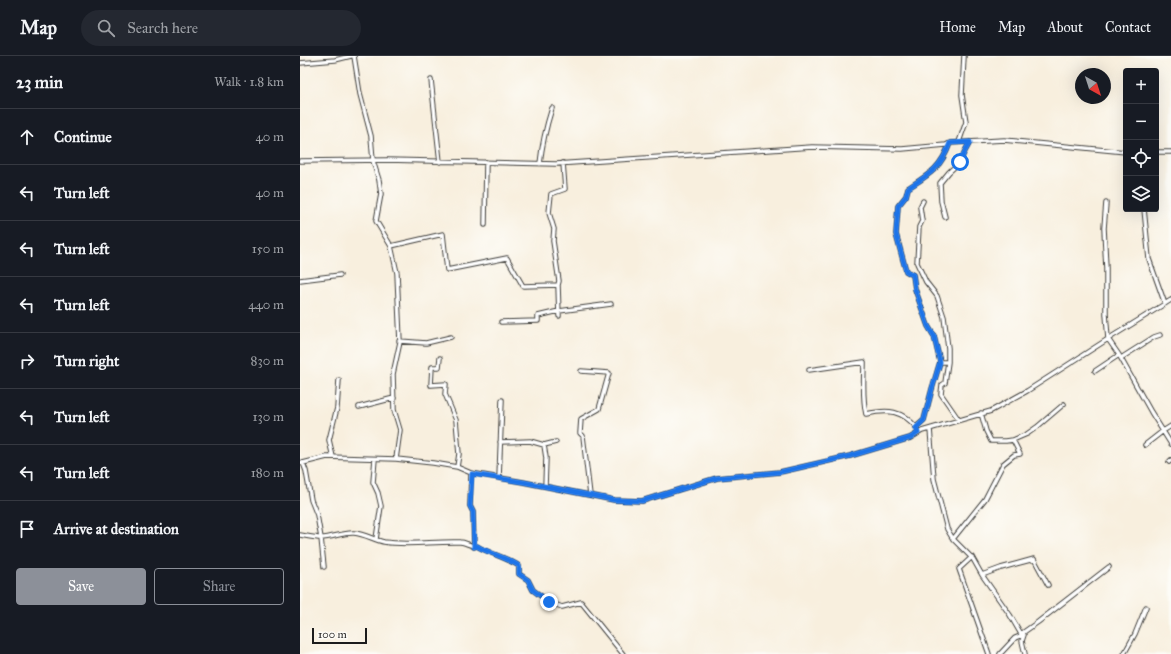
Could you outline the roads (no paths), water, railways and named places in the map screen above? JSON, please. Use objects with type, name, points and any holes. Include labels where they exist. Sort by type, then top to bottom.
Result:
[{"type":"street","points":[[300,63],[335,60],[353,56],[360,94],[371,136],[373,161],[379,180],[380,194],[376,221],[390,246],[397,273],[399,341],[393,374],[394,410],[400,430],[396,459]]},
{"type":"street","points":[[958,142],[966,122],[962,95],[964,56]]},
{"type":"street","points":[[431,80],[440,162]]},
{"type":"street","points":[[540,164],[541,148],[552,108]]},
{"type":"street","points":[[300,161],[386,160],[540,164],[812,147],[902,149],[946,145],[958,142],[1004,140],[1123,152]]},
{"type":"street","points":[[945,217],[941,201],[940,183],[960,162],[970,142]]},
{"type":"street","points":[[916,428],[924,420],[940,362],[934,336],[928,326],[915,289],[913,275],[906,271],[896,234],[898,206],[906,196],[908,188],[937,166],[946,155],[950,143]]},
{"type":"street","points":[[1159,152],[1171,152]]},
{"type":"street","points":[[485,225],[486,162]]},
{"type":"street","points":[[559,316],[559,281],[553,241],[554,229],[550,213],[551,194],[565,189],[563,163]]},
{"type":"street","points":[[923,201],[920,207],[922,221],[919,227],[917,262],[926,282],[937,296],[944,317],[948,348],[948,362],[945,383],[942,385],[941,394],[959,420]]},
{"type":"street","points":[[1106,203],[1104,228],[1108,339],[1120,356],[1151,412],[1171,444]]},
{"type":"street","points":[[1144,212],[1149,259],[1165,304]]},
{"type":"street","points":[[390,246],[443,234],[447,270],[507,258],[523,286],[558,285]]},
{"type":"street","points":[[300,280],[340,275]]},
{"type":"street","points":[[324,567],[317,515],[311,500],[306,471],[301,463],[327,457],[396,459],[433,463],[457,467],[472,474],[545,486],[614,500],[642,501],[717,478],[780,472],[850,456],[910,438],[920,432],[991,411],[1027,391],[1171,300]]},
{"type":"street","points":[[501,322],[538,321],[538,316],[558,311],[611,304]]},
{"type":"street","points":[[1095,371],[1160,335]]},
{"type":"street","points":[[399,341],[426,343],[451,337]]},
{"type":"street","points":[[440,358],[439,367],[432,367],[431,385],[446,384],[445,394],[456,420],[459,454],[457,467]]},
{"type":"street","points":[[810,370],[864,362],[864,396],[866,414],[879,411],[890,411],[906,416],[920,432]]},
{"type":"street","points":[[940,362],[948,362]]},
{"type":"street","points":[[581,371],[609,373],[599,409],[581,419],[580,433],[583,436],[590,495]]},
{"type":"street","points":[[333,458],[329,440],[337,408],[339,380]]},
{"type":"street","points":[[359,407],[394,398]]},
{"type":"street","points":[[499,478],[502,400]]},
{"type":"street","points":[[981,414],[990,441],[1006,441],[1013,440],[1027,434],[1064,404]]},
{"type":"street","points":[[1145,445],[1171,426]]},
{"type":"street","points":[[930,429],[934,479],[947,529],[953,539],[972,557],[982,575],[1010,615],[1022,636],[1025,654]]},
{"type":"street","points":[[953,539],[985,499],[1003,464],[1014,455],[1020,454],[1013,440]]},
{"type":"street","points":[[500,442],[530,441],[544,445],[556,442]]},
{"type":"street","points":[[544,445],[546,458],[545,486]]},
{"type":"street","points":[[374,459],[373,482],[378,493],[381,506],[376,539]]},
{"type":"street","points":[[472,474],[470,506],[473,512],[474,547]]},
{"type":"street","points":[[300,535],[321,538],[354,533],[382,542],[420,544],[448,541],[465,542],[474,547],[477,546],[519,566],[519,574],[528,580],[533,590],[549,602],[562,607],[581,602],[623,654]]},
{"type":"street","points":[[972,557],[959,569],[989,654]]},
{"type":"street","points":[[982,575],[1001,568],[1034,560],[1048,585]]},
{"type":"street","points":[[1000,654],[1015,638],[1022,636],[1109,567]]},
{"type":"street","points":[[1124,654],[1135,634],[1146,607]]}]
